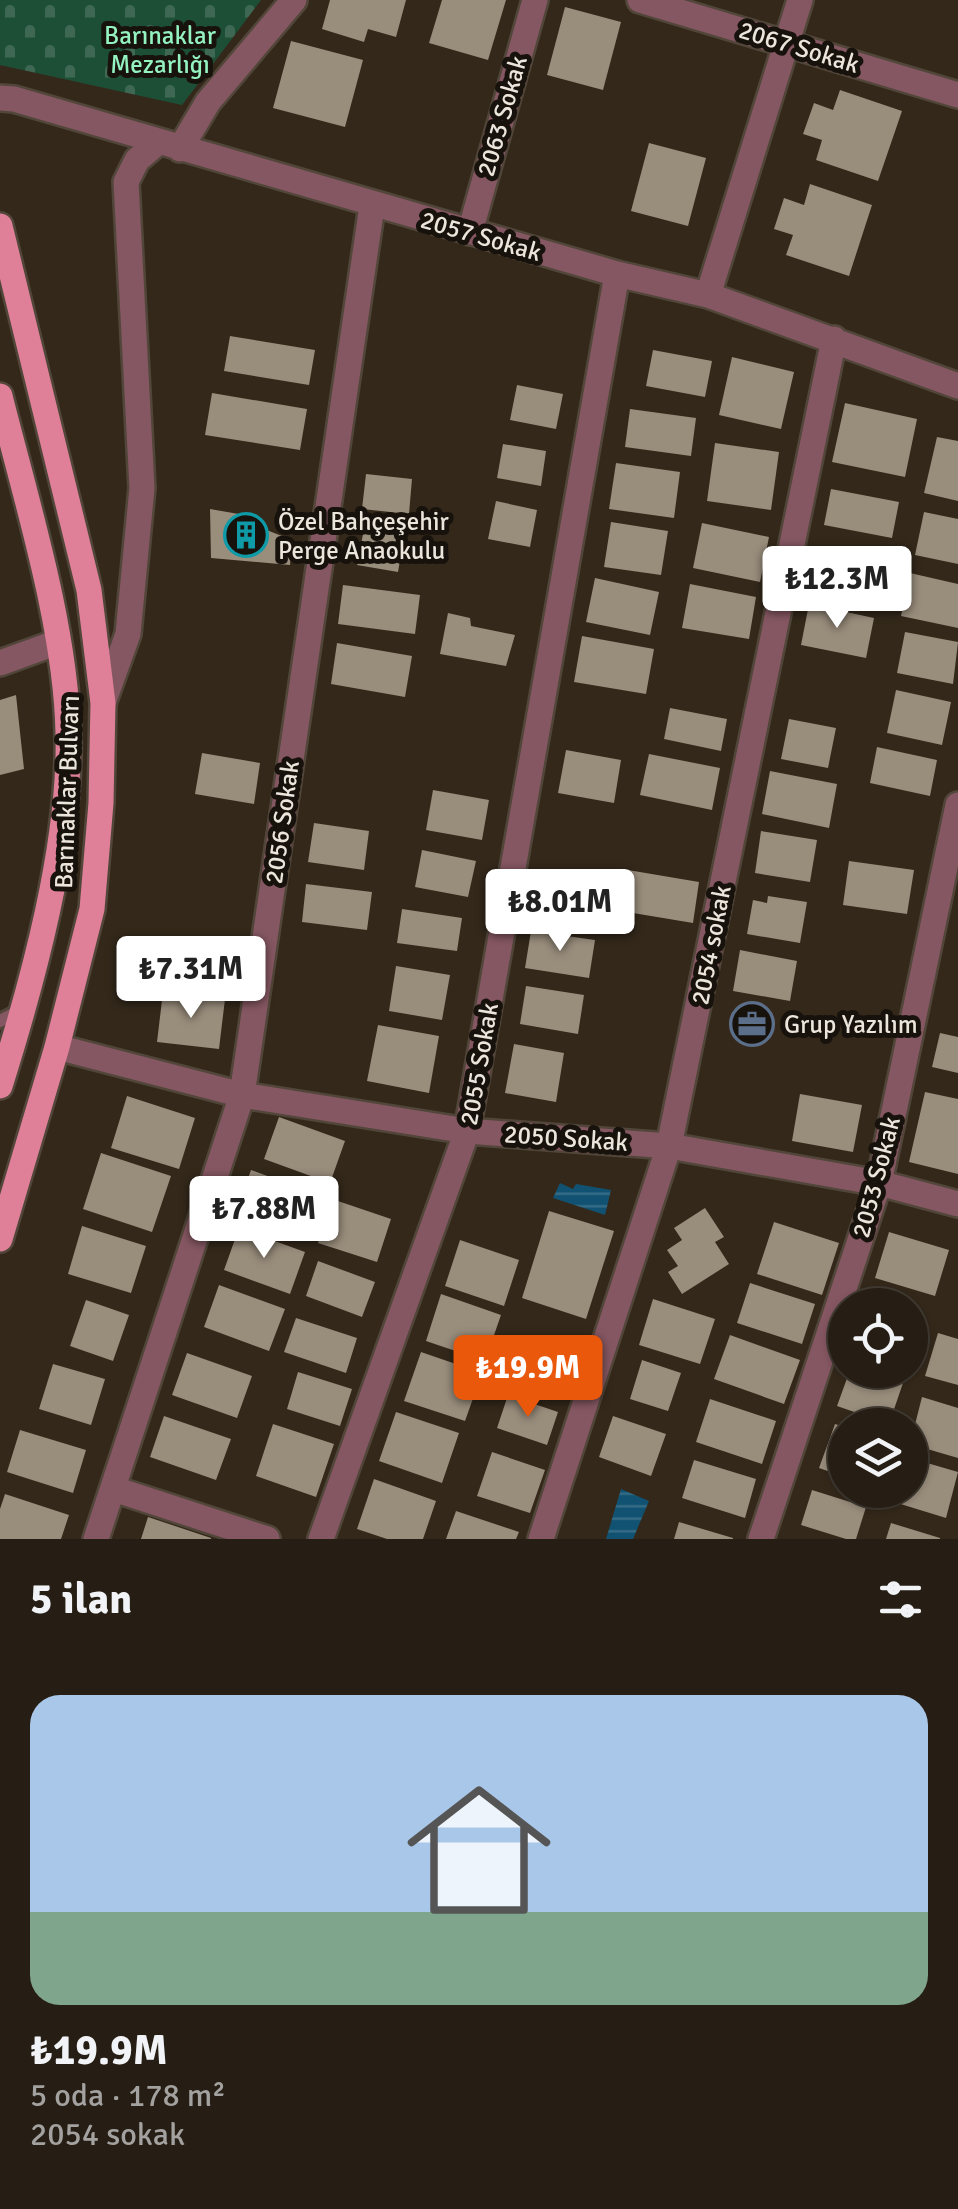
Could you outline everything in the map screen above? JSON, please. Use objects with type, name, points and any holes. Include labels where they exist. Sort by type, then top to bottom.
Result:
[{"type":"main road","name":"Barınaklar Bulvarı","points":[[0,226],[89,590],[102,704],[101,803],[92,909],[58,1047],[0,1238]]},
{"type":"main road","name":"Barınaklar Bulvarı","points":[[0,396],[58,642],[68,734],[62,824],[24,1009],[0,1086]]},
{"type":"street","points":[[102,704],[128,634],[142,488],[126,182],[137,160],[169,146],[294,0]]},
{"type":"street","name":"2063 Sokak","points":[[470,232],[536,0]]},
{"type":"street","name":"2067 Sokak","points":[[640,0],[958,95]]},
{"type":"street","points":[[708,295],[800,0]]},
{"type":"street","name":"2057 Sokak","points":[[0,98],[372,206],[708,295],[958,386]]},
{"type":"street","name":"2056 Sokak","points":[[96,1539],[242,1095],[372,206]]},
{"type":"street","name":"2055 Sokak","points":[[321,1539],[468,1131],[618,274]]},
{"type":"street","name":"2054 sokak","points":[[541,1539],[670,1146],[834,339]]},
{"type":"street","points":[[0,662],[58,642]]},
{"type":"street","name":"2053 Sokak","points":[[761,1539],[879,1184],[958,805]]},
{"type":"street","name":"2050 Sokak","points":[[58,1047],[242,1095],[468,1131],[670,1146],[879,1184],[958,1204]]},
{"type":"street","points":[[114,1490],[267,1539]]},
{"type":"lane","points":[[0,1020],[24,1009]]},
{"type":"green space","name":"Barınaklar Mezarlığı","points":[[0,0],[261,0],[182,105],[0,65]]},
{"type":"water","points":[[560,1183],[573,1189],[576,1184],[611,1190],[605,1215],[553,1198]]},
{"type":"water","points":[[621,1489],[649,1501],[633,1539],[606,1539]]},
{"type":"building","points":[[330,0],[406,0],[396,37],[368,29],[364,42],[322,29]]},
{"type":"building","points":[[442,0],[506,0],[488,60],[429,43]]},
{"type":"building","points":[[565,7],[621,22],[603,90],[547,75]]},
{"type":"building","points":[[291,41],[363,60],[345,127],[273,108]]},
{"type":"building","points":[[840,90],[902,111],[878,181],[816,160],[822,140],[803,134],[814,103],[833,110]]},
{"type":"building","points":[[649,143],[706,158],[688,226],[631,211]]},
{"type":"building","points":[[810,184],[872,205],[849,276],[786,255],[793,235],[774,229],[784,198],[804,205]]},
{"type":"building","points":[[230,336],[315,350],[309,385],[224,371]]},
{"type":"building","points":[[653,350],[712,361],[705,397],[646,386]]},
{"type":"building","points":[[732,357],[794,372],[781,429],[719,415]]},
{"type":"building","points":[[517,385],[563,394],[556,429],[510,420]]},
{"type":"building","points":[[212,393],[307,409],[300,450],[205,435]]},
{"type":"building","points":[[845,403],[917,419],[905,477],[832,462]]},
{"type":"building","points":[[630,409],[696,418],[691,456],[625,447]]},
{"type":"building","points":[[937,437],[958,441],[958,501],[924,493]]},
{"type":"building","points":[[715,443],[779,452],[771,510],[707,501]]},
{"type":"building","points":[[503,444],[546,451],[541,486],[497,478]]},
{"type":"building","points":[[616,463],[680,472],[674,518],[609,509]]},
{"type":"building","points":[[366,474],[412,479],[409,514],[362,509]]},
{"type":"building","points":[[831,489],[899,502],[892,538],[824,525]]},
{"type":"building","points":[[496,501],[537,510],[530,547],[488,539]]},
{"type":"building","name":"Özel Bahçeşehir Perge Anaokulu","points":[[210,509],[256,517],[259,527],[292,540],[290,565],[211,558]]},
{"type":"building","points":[[924,512],[958,519],[958,564],[915,555]]},
{"type":"building","points":[[611,522],[668,531],[661,575],[604,567]]},
{"type":"building","points":[[702,523],[769,537],[760,582],[693,568]]},
{"type":"building","points":[[364,529],[404,537],[398,572],[357,565]]},
{"type":"building","points":[[818,549],[882,559],[875,597],[812,588]]},
{"type":"building","points":[[910,573],[958,584],[958,628],[901,616]]},
{"type":"building","points":[[595,578],[659,592],[650,635],[586,622]]},
{"type":"building","points":[[690,584],[756,597],[749,639],[682,628]]},
{"type":"building","points":[[343,585],[420,595],[415,634],[338,624]]},
{"type":"building","points":[[809,604],[874,618],[866,658],[801,645]]},
{"type":"building","points":[[448,613],[470,618],[471,626],[515,635],[506,666],[440,654]]},
{"type":"building","points":[[905,632],[958,642],[953,684],[897,673]]},
{"type":"building","points":[[582,636],[654,649],[646,694],[574,682]]},
{"type":"building","points":[[337,643],[412,656],[405,697],[331,684]]},
{"type":"building","points":[[896,690],[951,702],[942,745],[887,733]]},
{"type":"building","points":[[16,695],[24,769],[0,775],[0,700]]},
{"type":"building","points":[[670,708],[727,719],[721,751],[664,739]]},
{"type":"building","points":[[789,719],[836,728],[828,768],[781,759]]},
{"type":"building","points":[[877,747],[937,760],[930,796],[870,783]]},
{"type":"building","points":[[566,750],[621,760],[614,803],[558,793]]},
{"type":"building","points":[[202,753],[260,763],[254,804],[195,794]]},
{"type":"building","points":[[649,754],[720,768],[712,810],[640,795]]},
{"type":"building","points":[[770,771],[837,784],[829,828],[762,814]]},
{"type":"building","points":[[433,790],[489,800],[482,840],[426,830]]},
{"type":"building","points":[[314,823],[369,831],[364,870],[308,862]]},
{"type":"building","points":[[761,831],[817,840],[810,882],[755,873]]},
{"type":"building","points":[[422,850],[476,861],[468,897],[415,887]]},
{"type":"building","points":[[849,861],[914,870],[907,914],[843,905]]},
{"type":"building","points":[[628,870],[699,882],[693,923],[621,911]]},
{"type":"building","points":[[306,884],[372,892],[367,930],[302,922]]},
{"type":"building","points":[[768,896],[807,902],[800,943],[747,934],[753,900],[767,903]]},
{"type":"building","points":[[402,909],[462,918],[457,951],[397,943]]},
{"type":"building","points":[[531,931],[595,940],[589,978],[525,968]]},
{"type":"building","points":[[740,950],[797,961],[790,1001],[733,991]]},
{"type":"building","points":[[396,966],[450,975],[442,1020],[389,1011]]},
{"type":"building","points":[[526,986],[584,995],[578,1034],[520,1024]]},
{"type":"building","points":[[163,992],[225,999],[219,1049],[157,1042]]},
{"type":"building","points":[[378,1025],[439,1036],[429,1093],[367,1081]]},
{"type":"building","points":[[940,1033],[958,1037],[958,1073],[932,1067]]},
{"type":"building","points":[[514,1044],[564,1053],[556,1102],[505,1093]]},
{"type":"building","points":[[925,1092],[958,1099],[958,1174],[909,1162]]},
{"type":"building","points":[[800,1094],[862,1105],[853,1152],[792,1141]]},
{"type":"building","points":[[127,1096],[195,1118],[179,1169],[111,1148]]},
{"type":"building","points":[[279,1117],[345,1141],[330,1183],[264,1159]]},
{"type":"building","points":[[101,1153],[171,1176],[152,1232],[83,1209]]},
{"type":"building","points":[[251,1170],[316,1194],[301,1236],[236,1212]]},
{"type":"building","points":[[332,1199],[391,1219],[377,1262],[318,1243]]},
{"type":"building","points":[[705,1208],[724,1237],[715,1242],[729,1264],[682,1294],[668,1272],[678,1266],[667,1250],[682,1240],[674,1228]]},
{"type":"building","points":[[549,1211],[614,1231],[586,1319],[522,1298]]},
{"type":"building","points":[[774,1222],[839,1243],[822,1295],[757,1274]]},
{"type":"building","points":[[82,1226],[146,1246],[131,1293],[68,1274]]},
{"type":"building","points":[[239,1228],[305,1252],[290,1294],[224,1270]]},
{"type":"building","points":[[889,1232],[949,1250],[935,1296],[928,1294],[928,1288],[908,1288],[875,1278]]},
{"type":"building","points":[[460,1240],[519,1260],[504,1306],[445,1286]]},
{"type":"building","points":[[318,1261],[375,1282],[362,1317],[306,1296]]},
{"type":"building","points":[[750,1283],[815,1304],[802,1344],[737,1323]]},
{"type":"building","points":[[219,1285],[285,1309],[269,1351],[204,1327]]},
{"type":"building","points":[[441,1294],[501,1315],[485,1361],[426,1341]]},
{"type":"building","points":[[653,1299],[715,1319],[700,1364],[639,1345]]},
{"type":"building","points":[[86,1300],[129,1315],[113,1361],[70,1346]]},
{"type":"building","points":[[296,1318],[357,1338],[346,1373],[284,1352]]},
{"type":"building","points":[[938,1333],[958,1339],[958,1385],[928,1377]]},
{"type":"building","points":[[730,1335],[800,1360],[784,1404],[714,1379]]},
{"type":"building","points":[[514,1338],[572,1356],[561,1392],[503,1374]]},
{"type":"building","points":[[421,1352],[482,1373],[465,1421],[404,1401]]},
{"type":"building","points":[[187,1353],[252,1376],[237,1418],[172,1395]]},
{"type":"building","points":[[642,1360],[681,1373],[668,1411],[630,1399]]},
{"type":"building","points":[[53,1364],[105,1379],[91,1425],[39,1409]]},
{"type":"building","points":[[298,1372],[352,1389],[340,1426],[287,1409]]},
{"type":"building","points":[[844,1388],[901,1388],[894,1408],[837,1406]]},
{"type":"building","points":[[508,1395],[558,1412],[547,1445],[497,1428]]},
{"type":"building","points":[[922,1397],[958,1408],[958,1458],[928,1449],[928,1408],[919,1408]]},
{"type":"building","points":[[710,1399],[776,1421],[762,1464],[696,1442]]},
{"type":"building","points":[[396,1412],[459,1433],[442,1483],[379,1461]]},
{"type":"building","points":[[164,1416],[231,1439],[216,1480],[150,1457]]},
{"type":"building","points":[[613,1416],[666,1434],[651,1476],[599,1457]]},
{"type":"building","points":[[273,1424],[334,1444],[316,1497],[256,1476]]},
{"type":"building","points":[[20,1430],[86,1450],[73,1493],[7,1472]]},
{"type":"building","points":[[828,1443],[828,1471],[819,1468]]},
{"type":"building","points":[[492,1452],[545,1470],[530,1513],[477,1496]]},
{"type":"building","points":[[694,1460],[756,1479],[745,1518],[682,1498]]},
{"type":"building","points":[[928,1463],[958,1472],[946,1518],[914,1508],[928,1508]]},
{"type":"building","points":[[374,1479],[436,1501],[423,1539],[387,1539],[357,1529]]},
{"type":"building","points":[[812,1490],[828,1495],[828,1508],[866,1508],[856,1539],[801,1525]]},
{"type":"building","points":[[5,1494],[69,1515],[61,1539],[0,1539],[0,1509]]},
{"type":"building","points":[[456,1511],[519,1532],[516,1539],[446,1539]]},
{"type":"building","points":[[148,1517],[211,1538],[211,1539],[141,1539]]},
{"type":"building","points":[[679,1522],[733,1538],[733,1539],[674,1539]]},
{"type":"building","points":[[891,1523],[940,1538],[940,1539],[886,1539]]},
{"type":"place","name":"Özel Bahçeşehir Perge Anaokulu","points":[[246,535]]},
{"type":"place","name":"Grup Yazılım","points":[[752,1024]]}]
